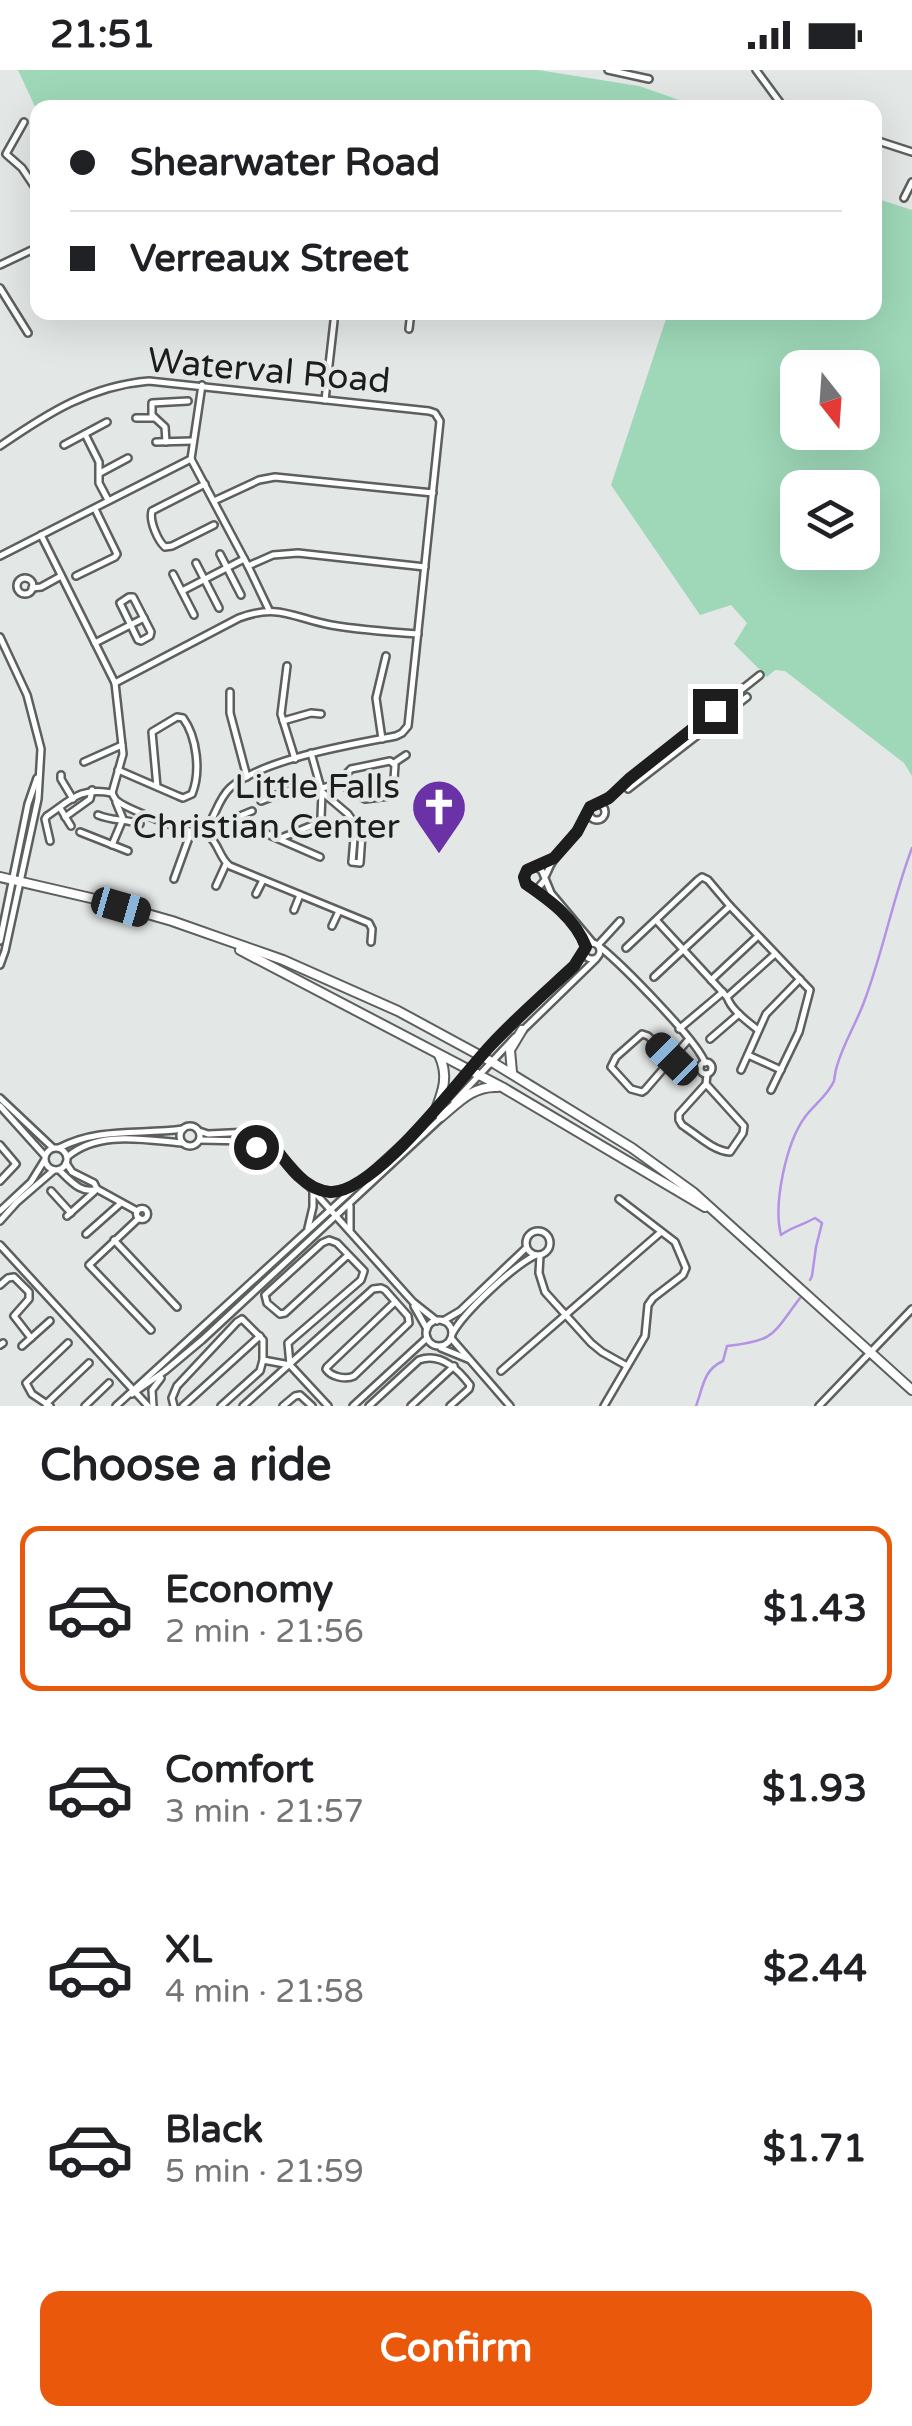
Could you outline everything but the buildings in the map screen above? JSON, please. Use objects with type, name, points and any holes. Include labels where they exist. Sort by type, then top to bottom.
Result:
[{"type":"main road","points":[[0,877],[172,921],[283,960],[398,1011],[482,1056],[632,1148],[693,1192],[912,1390]]},
{"type":"main road","points":[[222,940],[502,1087],[726,1220]]},
{"type":"main road","points":[[513,1074],[510,1050],[522,1030]]},
{"type":"main road","points":[[438,1054],[444,1065],[445,1081],[438,1115]]},
{"type":"main road","points":[[438,1115],[478,1088],[502,1087]]},
{"type":"street","points":[[608,70],[649,79]]},
{"type":"street","points":[[756,70],[778,100]]},
{"type":"street","points":[[24,122],[6,154],[30,180]]},
{"type":"street","points":[[882,142],[912,152]]},
{"type":"street","points":[[904,198],[912,182]]},
{"type":"street","points":[[0,265],[30,251]]},
{"type":"street","points":[[0,288],[28,334]]},
{"type":"street","points":[[409,329],[410,320]]},
{"type":"street","points":[[325,400],[334,321]]},
{"type":"street","name":"Waterval Road","points":[[0,446],[72,402],[106,387],[150,381],[202,385],[436,413],[440,421],[433,493]]},
{"type":"street","points":[[202,385],[191,459],[269,610]]},
{"type":"street","points":[[166,442],[165,428],[152,412],[153,402],[188,401]]},
{"type":"street","points":[[136,418],[155,418]]},
{"type":"street","points":[[64,445],[107,422]]},
{"type":"street","points":[[85,434],[99,462],[99,484],[108,501]]},
{"type":"street","points":[[156,442],[194,441]]},
{"type":"street","points":[[99,473],[128,458]]},
{"type":"street","points":[[0,556],[191,459]]},
{"type":"street","points":[[207,833],[221,798],[247,776],[311,753],[402,733],[408,726],[433,493],[275,477],[259,480],[214,501]]},
{"type":"street","points":[[205,484],[152,511],[150,516],[165,547],[214,525]]},
{"type":"street","points":[[76,576],[117,554],[95,508]]},
{"type":"street","points":[[42,536],[115,683],[122,762],[114,797],[124,819],[112,845]]},
{"type":"street","points":[[248,566],[273,556],[298,553],[425,567]]},
{"type":"street","points":[[220,554],[241,595]]},
{"type":"street","points":[[182,590],[244,559]]},
{"type":"street","points":[[196,564],[219,608]]},
{"type":"street","points":[[173,574],[194,616]]},
{"type":"street","points":[[32,588],[61,576]]},
{"type":"street","points":[[132,597],[144,618],[152,634],[141,641],[120,603],[132,597]]},
{"type":"street","points":[[115,683],[240,618],[269,610],[326,624],[418,634]]},
{"type":"street","points":[[95,643],[144,618]]},
{"type":"street","points":[[0,638],[27,695],[41,749],[0,965]]},
{"type":"street","points":[[0,659],[9,654]]},
{"type":"street","points":[[382,739],[376,698],[386,656]]},
{"type":"street","points":[[286,666],[283,722],[294,759]]},
{"type":"street","points":[[531,888],[538,888],[545,879],[554,858],[577,832],[590,807],[616,792],[760,674]]},
{"type":"street","points":[[230,692],[230,712],[247,776]]},
{"type":"street","points":[[628,789],[747,697]]},
{"type":"street","points":[[283,722],[320,714]]},
{"type":"street","points":[[118,770],[157,787],[183,798],[188,796],[194,790],[198,768],[183,718],[152,732],[157,787]]},
{"type":"street","points":[[84,762],[122,745]]},
{"type":"street","points":[[278,839],[320,822],[322,790],[311,753]]},
{"type":"street","points":[[394,763],[406,755]]},
{"type":"street","points":[[322,790],[339,783],[351,769],[394,763]]},
{"type":"street","points":[[339,783],[365,800],[391,796],[394,763]]},
{"type":"street","points":[[61,775],[73,799]]},
{"type":"street","points":[[261,801],[302,785],[322,790],[355,823],[363,838],[359,864],[352,861],[355,823]]},
{"type":"street","points":[[65,817],[88,800],[92,790]]},
{"type":"street","points":[[50,840],[46,818],[92,790],[191,832],[207,833],[226,864],[370,924],[371,942]]},
{"type":"street","points":[[577,832],[604,817],[616,792]]},
{"type":"street","points":[[598,803],[606,810]]},
{"type":"street","points":[[60,808],[71,826]]},
{"type":"street","points":[[252,811],[234,819],[320,857]]},
{"type":"street","points":[[589,812],[597,820]]},
{"type":"street","points":[[98,815],[140,824]]},
{"type":"street","points":[[80,832],[128,851]]},
{"type":"street","points":[[174,879],[191,832]]},
{"type":"street","points":[[554,858],[527,870],[526,884],[548,898],[592,947],[616,962],[701,1053],[705,1063],[700,1070],[706,1074],[706,1084],[679,1114],[679,1120],[724,1152],[730,1152],[744,1134],[744,1126],[706,1084]]},
{"type":"street","points":[[216,886],[226,864]]},
{"type":"street","points":[[534,867],[540,869],[551,893],[597,958]]},
{"type":"street","points":[[626,948],[702,877],[708,880],[810,990],[799,1032],[771,1090]]},
{"type":"street","points":[[0,941],[15,880]]},
{"type":"street","points":[[256,894],[263,880]]},
{"type":"street","points":[[294,910],[300,895]]},
{"type":"street","points":[[654,977],[730,906]]},
{"type":"street","points":[[332,926],[340,911]]},
{"type":"street","points":[[656,920],[738,1014],[758,1030]]},
{"type":"street","points":[[151,1406],[152,1390],[170,1368],[350,1203],[438,1115],[474,1072],[482,1056],[620,921]]},
{"type":"street","points":[[711,980],[758,936]]},
{"type":"street","points":[[592,947],[588,959],[616,962]]},
{"type":"street","points":[[679,1029],[775,954]]},
{"type":"street","points":[[474,1072],[492,1062],[597,958]]},
{"type":"street","points":[[741,1070],[766,1014],[800,979]]},
{"type":"street","points":[[552,986],[559,994]]},
{"type":"street","points":[[710,1040],[738,1014]]},
{"type":"street","points":[[672,1059],[642,1034],[611,1067],[638,1093],[644,1090],[672,1059],[689,1040]]},
{"type":"street","points":[[748,1054],[781,1070]]},
{"type":"street","points":[[0,1098],[56,1148],[72,1172],[90,1179],[97,1189],[138,1215],[88,1264],[151,1330]]},
{"type":"street","points":[[0,1106],[39,1147],[47,1166],[80,1188],[90,1192],[97,1189]]},
{"type":"street","points":[[116,1406],[438,1115]]},
{"type":"street","points":[[0,1211],[31,1182],[56,1148],[84,1136],[161,1132],[192,1126],[208,1134],[262,1129],[283,1158],[412,1302],[428,1329],[428,1338],[470,1360]]},
{"type":"street","points":[[182,1143],[183,1129]]},
{"type":"street","points":[[0,1222],[12,1207],[86,1144],[114,1139],[190,1146],[200,1140],[199,1131]]},
{"type":"street","points":[[250,1141],[251,1132]]},
{"type":"street","points":[[262,1147],[268,1138]]},
{"type":"street","points":[[200,1140],[250,1141],[283,1158]]},
{"type":"street","points":[[0,1145],[16,1164],[0,1181]]},
{"type":"street","points":[[310,1188],[330,1192],[357,1186]]},
{"type":"street","points":[[307,1231],[314,1207],[310,1188]]},
{"type":"street","points":[[51,1192],[69,1214],[97,1189]]},
{"type":"street","points":[[604,1406],[645,1336],[648,1305],[686,1268],[680,1250],[662,1231],[619,1199]]},
{"type":"street","points":[[86,1234],[122,1202]]},
{"type":"street","points":[[349,1230],[350,1203]]},
{"type":"street","points":[[327,1225],[349,1230]]},
{"type":"street","points":[[412,1352],[446,1344],[463,1318],[517,1266],[546,1252],[549,1236],[536,1230],[530,1233],[526,1248],[460,1311],[428,1329]]},
{"type":"street","points":[[501,1370],[662,1231]]},
{"type":"street","points":[[114,1240],[176,1307]]},
{"type":"street","points":[[328,1406],[290,1364],[288,1344],[364,1276],[362,1268],[333,1240],[326,1241],[264,1297],[280,1314],[285,1313],[348,1255]]},
{"type":"street","points":[[1,1244],[151,1406]]},
{"type":"street","points":[[526,1248],[538,1255]]},
{"type":"street","points":[[538,1255],[544,1292],[602,1352],[627,1366]]},
{"type":"street","points":[[0,1285],[14,1278],[28,1292],[29,1299],[14,1316],[32,1338]]},
{"type":"street","points":[[243,1406],[373,1289],[381,1288],[396,1302],[408,1316],[407,1326],[354,1376],[346,1378],[327,1372],[327,1367],[396,1302]]},
{"type":"street","points":[[412,1302],[450,1326],[452,1336],[510,1406]]},
{"type":"street","points":[[819,1406],[912,1309]]},
{"type":"street","points":[[174,1406],[172,1398],[177,1386],[237,1322],[245,1320],[264,1344],[263,1360],[260,1370],[221,1406]]},
{"type":"street","points":[[22,1346],[50,1321]]},
{"type":"street","points":[[83,1334],[122,1373],[134,1391]]},
{"type":"street","points":[[183,1406],[260,1336]]},
{"type":"street","points":[[354,1406],[428,1338]]},
{"type":"street","points":[[68,1343],[26,1383],[32,1394],[48,1405],[89,1363]]},
{"type":"street","points":[[369,1406],[424,1358],[454,1366],[470,1386],[450,1406]]},
{"type":"street","points":[[263,1360],[290,1364]]},
{"type":"street","points":[[411,1406],[454,1366]]},
{"type":"street","points":[[134,1391],[170,1368]]},
{"type":"street","points":[[122,1373],[137,1380],[152,1372]]},
{"type":"street","points":[[84,1406],[109,1383]]},
{"type":"street","points":[[283,1406],[300,1395],[312,1406]]},
{"type":"green space","points":[[18,70],[538,70],[639,86],[679,100],[32,100]]},
{"type":"green space","points":[[882,200],[912,210],[912,776],[904,763],[785,671],[775,670],[767,677],[734,644],[747,623],[731,605],[700,615],[611,485],[666,320],[882,320]]},
{"type":"waterway","points":[[810,1280],[822,1223],[815,1218],[781,1235],[783,1174],[798,1128],[834,1081],[871,983],[912,848]]},
{"type":"waterway","points":[[696,1406],[708,1374],[723,1361],[727,1346],[755,1342],[771,1334],[800,1298]]},
{"type":"place","name":"Little Falls Christian Center","points":[[439,856]]},
{"type":"route","points":[[256,1147],[264,1146],[268,1138],[308,1185],[330,1192],[357,1186],[411,1136],[489,1048],[574,966],[586,947],[558,908],[526,884],[527,870],[554,858],[577,832],[592,805],[616,792],[715,711]]}]
